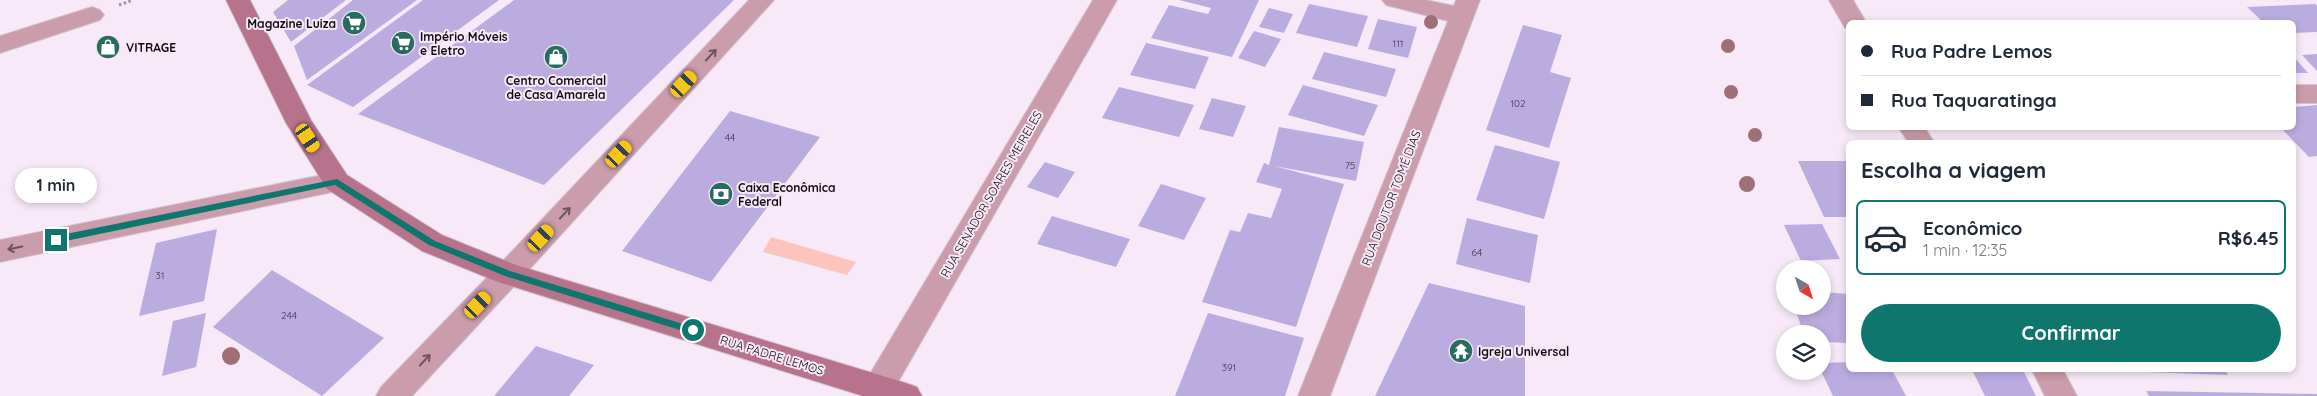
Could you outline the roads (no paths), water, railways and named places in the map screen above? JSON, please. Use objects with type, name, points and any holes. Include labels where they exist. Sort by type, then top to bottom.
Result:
[{"type":"main road","name":"RUA PADRE LEMOS","points":[[238,0],[299,123],[337,182],[432,243],[508,274],[892,392]]},
{"type":"street","points":[[392,396],[762,0]]},
{"type":"street","name":"RUA SENADOR SOARES MEIRELES","points":[[892,392],[1105,0]]},
{"type":"street","points":[[1394,0],[1464,8]]},
{"type":"street","points":[[1841,0],[1853,20]]},
{"type":"street","name":"RUA DOUTOR TOMÉ DIAS","points":[[1314,396],[1464,8]]},
{"type":"street","points":[[0,45],[92,15]]},
{"type":"street","points":[[2296,94],[2317,94]]},
{"type":"street","points":[[0,251],[337,182]]},
{"type":"street","points":[[2048,372],[2061,396]]},
{"type":"place","name":"Magazine Luiza","points":[[354,23]]},
{"type":"place","name":"Império Móveis e Eletro","points":[[403,43]]},
{"type":"place","name":"VITRAGE","points":[[108,47]]},
{"type":"place","name":"Centro Comercial de Casa Amarela","points":[[556,57]]},
{"type":"place","name":"Caixa Econômica Federal","points":[[721,194]]},
{"type":"place","name":"Igreja Universal","points":[[1461,351]]}]
